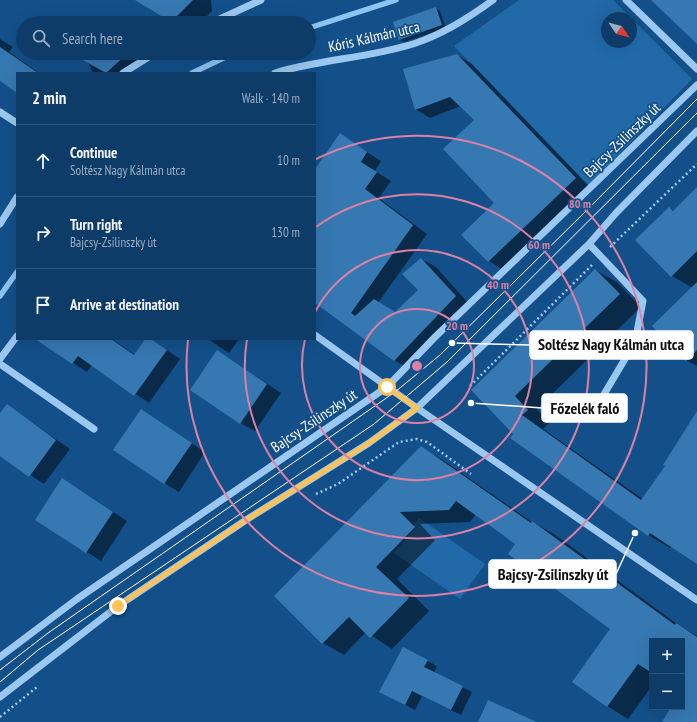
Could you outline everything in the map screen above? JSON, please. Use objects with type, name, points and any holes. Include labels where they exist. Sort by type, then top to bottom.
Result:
[{"type":"street","points":[[226,16],[261,0]]},
{"type":"street","name":"Kóris Kálmán utca","points":[[279,72],[416,43],[441,32],[493,0]]},
{"type":"street","points":[[626,0],[697,69]]},
{"type":"street","points":[[125,72],[144,60]]},
{"type":"street","name":"Bajcsy-Zsilinszky út","points":[[0,656],[77,599],[387,387],[434,337],[697,85]]},
{"type":"street","points":[[0,112],[16,122]]},
{"type":"street","points":[[0,698],[118,606],[246,520],[369,443],[417,408],[589,244],[616,213],[697,131]]},
{"type":"street","points":[[0,224],[3,215],[16,198]]},
{"type":"street","points":[[589,244],[643,301],[635,342],[590,418]]},
{"type":"street","points":[[316,336],[417,408],[697,600]]},
{"type":"street","points":[[0,359],[16,337]]},
{"type":"street","points":[[0,364],[94,429]]},
{"type":"path","points":[[470,386],[600,256],[697,164]]},
{"type":"path","points":[[314,494],[338,484],[399,442],[417,439],[427,442],[471,474]]},
{"type":"path","points":[[0,717],[42,683]]},
{"type":"shaded area","points":[[519,0],[613,0],[625,12],[601,12],[601,48],[637,48],[637,24],[692,79],[588,186],[454,46]]},
{"type":"shaded area","points":[[419,518],[485,564],[460,599],[394,553],[415,528],[413,526]]},
{"type":"building","points":[[135,0],[193,0],[177,16],[161,16]]},
{"type":"building","points":[[651,0],[697,0],[697,44]]},
{"type":"building","points":[[436,7],[442,25],[399,40],[393,22]]},
{"type":"building","points":[[0,47],[16,58],[16,60],[19,60],[37,72],[16,72],[16,92],[0,81]]},
{"type":"building","points":[[457,54],[576,178],[488,262],[461,235],[494,203],[443,149],[474,120],[450,97],[415,110],[403,69]]},
{"type":"building","points":[[83,60],[120,60],[107,72],[104,72]]},
{"type":"building","points":[[340,133],[367,152],[361,162],[377,172],[365,189],[413,225],[351,313],[355,316],[374,299],[395,312],[418,290],[402,274],[421,258],[456,296],[394,361],[316,304],[316,168]]},
{"type":"building","points":[[697,187],[697,251],[671,277],[635,240],[669,207],[673,211]]},
{"type":"building","points":[[595,269],[620,294],[515,396],[528,410],[522,415],[641,500],[665,466],[663,465],[697,411],[697,564],[650,533],[648,536],[510,438],[513,434],[471,390]]},
{"type":"building","points":[[697,282],[697,350],[686,361],[652,326]]},
{"type":"building","points":[[36,340],[112,340],[134,355],[144,340],[152,340],[167,350],[134,396],[78,356],[72,364]]},
{"type":"building","points":[[217,350],[267,384],[240,424],[190,390]]},
{"type":"building","points":[[7,404],[56,440],[29,477],[0,456],[0,413]]},
{"type":"building","points":[[141,409],[192,443],[164,484],[113,450]]},
{"type":"building","points":[[421,446],[531,523],[532,521],[675,625],[676,623],[697,637],[697,722],[662,722],[669,710],[685,710],[685,638],[649,638],[649,671],[638,664],[607,707],[572,682],[610,629],[508,554],[515,544],[456,501],[449,510],[400,512],[415,527],[376,567],[409,598],[370,638],[349,617],[322,644],[274,596]]},
{"type":"building","points":[[62,478],[113,512],[86,553],[35,520]]},
{"type":"building","points":[[403,647],[428,660],[424,667],[463,686],[451,710],[412,691],[405,705],[379,692]]},
{"type":"building","points":[[488,700],[537,722],[478,722]]},
{"type":"waterway","points":[[316,26],[396,0]]},
{"type":"waterway","points":[[194,72],[219,60]]},
{"type":"waterway","points":[[0,296],[16,273]]},
{"type":"tram line","points":[[0,670],[48,633],[395,392],[440,355],[697,99]]},
{"type":"tram line","points":[[0,682],[38,650],[374,424],[447,362],[697,113]]},
{"type":"place","name":"Soltész Nagy Kálmán utca","points":[[452,343]]},
{"type":"place","name":"Főzelék faló","points":[[471,403]]},
{"type":"place","name":"Bajcsy-Zsilinszky út","points":[[635,533]]},
{"type":"route","points":[[118,606],[246,520],[369,443],[417,408],[387,387]]}]
